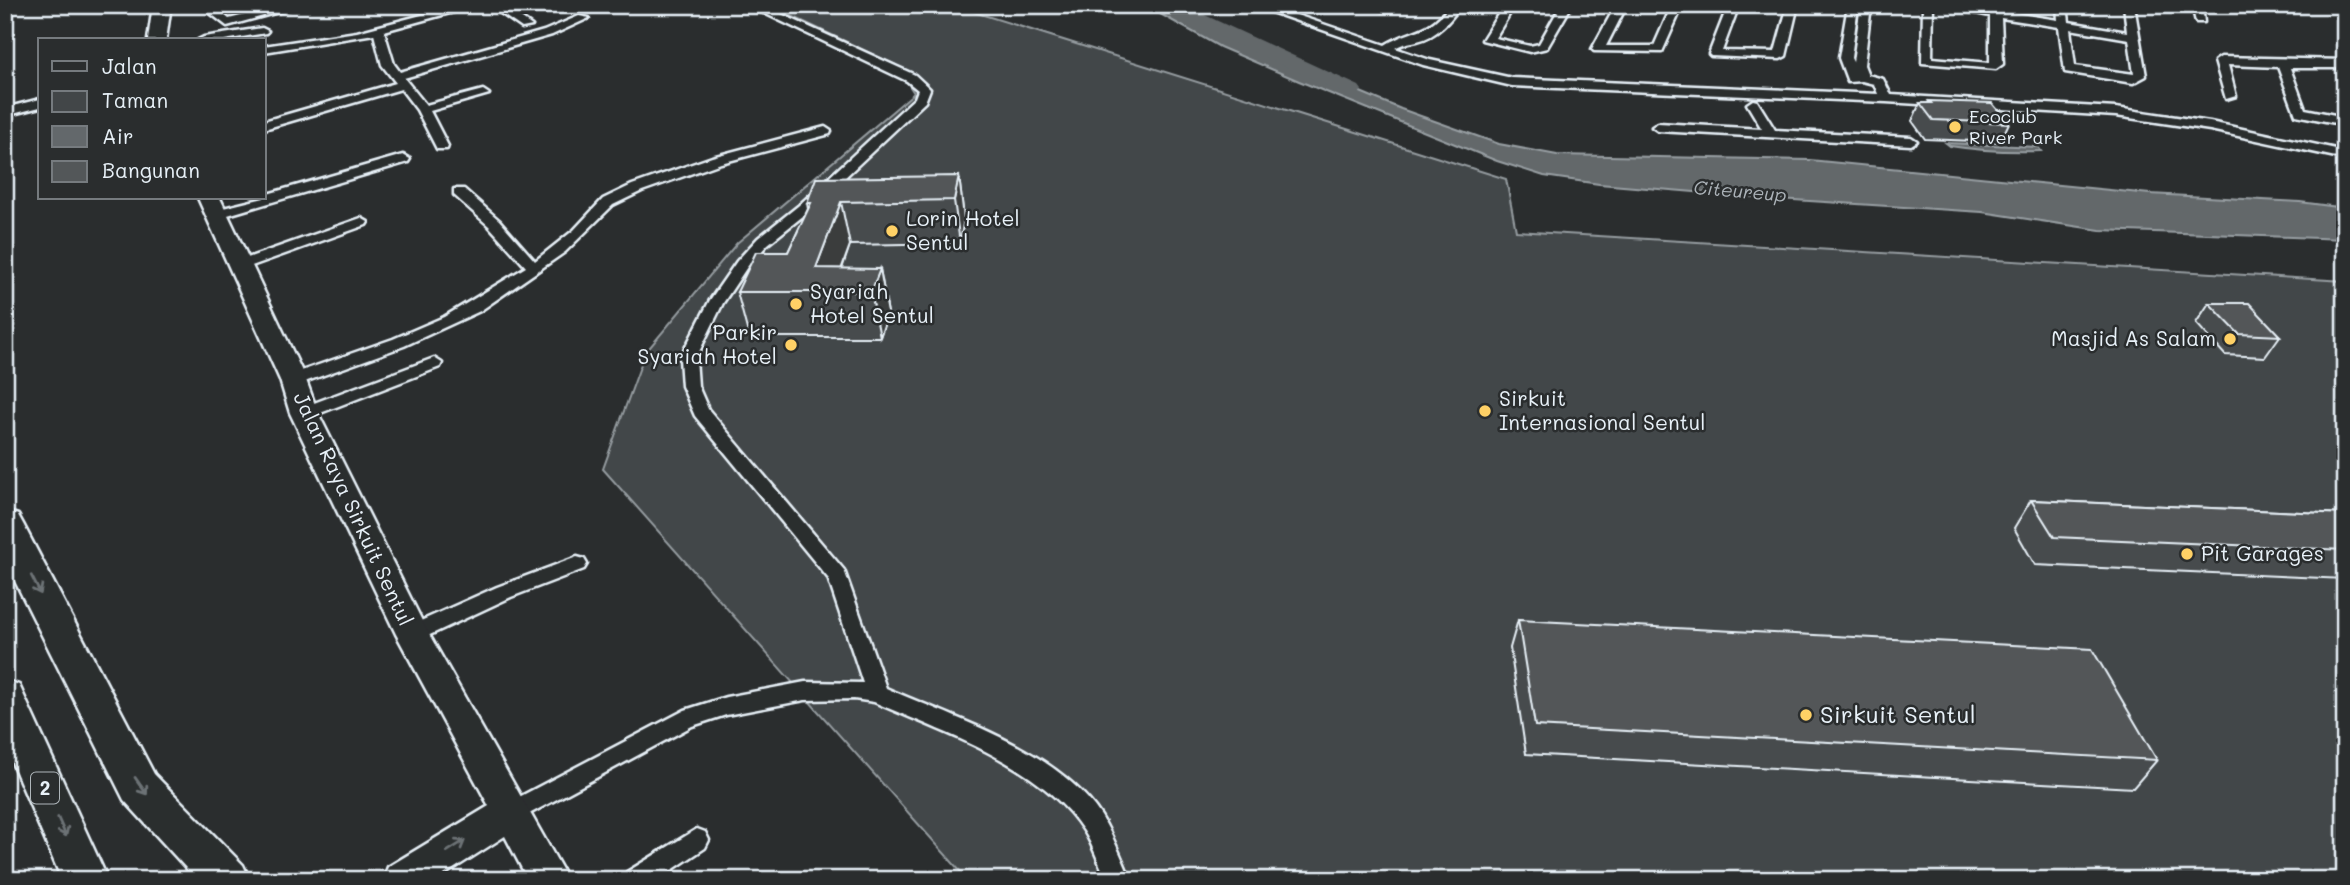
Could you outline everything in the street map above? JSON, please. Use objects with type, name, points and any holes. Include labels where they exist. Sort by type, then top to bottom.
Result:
[{"type":"highway","points":[[5,524],[139,787],[227,880]]},
{"type":"highway","name":"2","points":[[5,697],[85,880]]},
{"type":"main road","points":[[158,38],[162,5]]},
{"type":"main road","name":"Jalan Raya Sirkuit Sentul","points":[[213,206],[293,380],[304,413],[412,634],[510,813],[550,880]]},
{"type":"main road","points":[[402,880],[510,813]]},
{"type":"street","points":[[266,49],[378,30],[474,5]]},
{"type":"street","points":[[494,5],[526,26]]},
{"type":"street","points":[[752,5],[911,78],[924,89],[921,99],[803,209],[763,241],[742,264],[715,303],[688,358],[687,382],[701,412],[837,575],[877,694]]},
{"type":"street","points":[[1256,5],[1485,71],[1543,78],[1857,85],[1885,94],[2116,112],[2210,126],[2345,155]]},
{"type":"street","points":[[1277,5],[1401,48],[1452,70],[1512,82],[1774,94],[1857,85]]},
{"type":"street","points":[[1370,5],[1382,8],[1389,5]]},
{"type":"street","points":[[1429,30],[1431,22],[1445,5]]},
{"type":"street","points":[[1401,48],[1442,24],[1456,5]]},
{"type":"street","points":[[1510,5],[1488,40],[1530,48],[1543,46],[1567,5]]},
{"type":"street","points":[[1622,5],[1598,49],[1658,50],[1678,5]]},
{"type":"street","points":[[1702,5],[1733,8],[1715,54],[1780,56],[1793,5]]},
{"type":"street","points":[[1853,5],[1845,58],[1857,85]]},
{"type":"street","points":[[1857,85],[1866,5]]},
{"type":"street","points":[[1928,5],[1926,61],[1992,67],[1997,64],[1994,9]]},
{"type":"street","points":[[1942,5],[1994,9],[2064,25],[2134,36]]},
{"type":"street","points":[[2062,5],[2069,69],[2072,72],[2133,79],[2140,76],[2129,5]]},
{"type":"street","points":[[2197,5],[2200,20]]},
{"type":"street","points":[[215,13],[227,23],[295,6]]},
{"type":"street","points":[[266,124],[548,33],[583,19]]},
{"type":"street","points":[[378,30],[388,65],[423,109],[442,146]]},
{"type":"street","points":[[217,38],[262,31]]},
{"type":"street","points":[[1845,58],[1858,60]]},
{"type":"street","points":[[2230,96],[2221,61],[2345,65]]},
{"type":"street","points":[[2283,64],[2300,111],[2345,121]]},
{"type":"street","points":[[1723,92],[1731,99],[1754,104],[1764,103],[1774,94]]},
{"type":"street","points":[[423,109],[483,94]]},
{"type":"street","points":[[1885,94],[2121,106],[2243,125],[2345,148]]},
{"type":"street","points":[[5,112],[38,104]]},
{"type":"street","points":[[1754,104],[1772,135]]},
{"type":"street","points":[[1658,127],[1911,141]]},
{"type":"street","points":[[293,380],[456,318],[534,268],[578,234],[600,208],[616,197],[715,161],[825,131]]},
{"type":"street","points":[[266,193],[403,159]]},
{"type":"street","points":[[458,192],[494,223],[534,268]]},
{"type":"street","points":[[213,206],[237,200]]},
{"type":"street","points":[[241,265],[361,222]]},
{"type":"street","points":[[304,413],[434,363]]},
{"type":"street","points":[[412,634],[504,592],[577,564]]},
{"type":"street","points":[[510,813],[685,719],[726,706],[805,691],[854,690],[877,694],[997,747],[1055,781],[1092,823],[1119,880]]},
{"type":"street","points":[[636,880],[697,840]]},
{"type":"green space","name":"Sirkuit Internasional Sentul","points":[[768,5],[963,5],[974,12],[1506,179],[1516,231],[2345,281],[2345,880],[968,880],[603,469],[645,353],[737,243],[914,93],[896,65]]},
{"type":"water","points":[[1144,5],[1179,5],[1289,62],[1401,109],[1499,144],[1557,155],[1810,160],[2150,194],[2300,202],[2345,208],[2345,239],[2100,230],[1982,212],[1778,199],[1599,184],[1544,176],[1497,161],[1299,81],[1220,47]]},
{"type":"water","points":[[1946,143],[2038,147],[2041,151],[1985,150],[1950,146]]},
{"type":"building","points":[[1929,101],[1992,103],[2009,123],[1933,120],[1920,103],[1931,103]]},
{"type":"building","points":[[959,176],[954,200],[841,202],[816,268],[880,269],[871,292],[737,292],[756,252],[788,252],[811,203],[807,203],[816,178]]},
{"type":"building","points":[[2209,303],[2249,303],[2280,336],[2239,334]]},
{"type":"building","points":[[2031,500],[2345,514],[2345,550],[2054,537]]},
{"type":"building","name":"Sirkuit Sentul","points":[[1518,620],[2092,649],[2157,760],[1535,726]]},
{"type":"waterway","name":"Citeureup","points":[[1167,5],[1352,90]]},
{"type":"place","name":"Ecoclub River Park","points":[[1955,127]]},
{"type":"place","name":"Lorin Hotel Sentul","points":[[892,231]]},
{"type":"place","name":"Syariah Hotel Sentul","points":[[796,304]]},
{"type":"place","name":"Masjid As Salam","points":[[2230,339]]},
{"type":"place","name":"Parkir Syariah Hotel","points":[[791,345]]},
{"type":"place","name":"Sirkuit Internasional Sentul","points":[[1485,411]]},
{"type":"place","name":"Pit Garages","points":[[2187,554]]},
{"type":"place","name":"Sirkuit Sentul","points":[[1806,715]]}]
